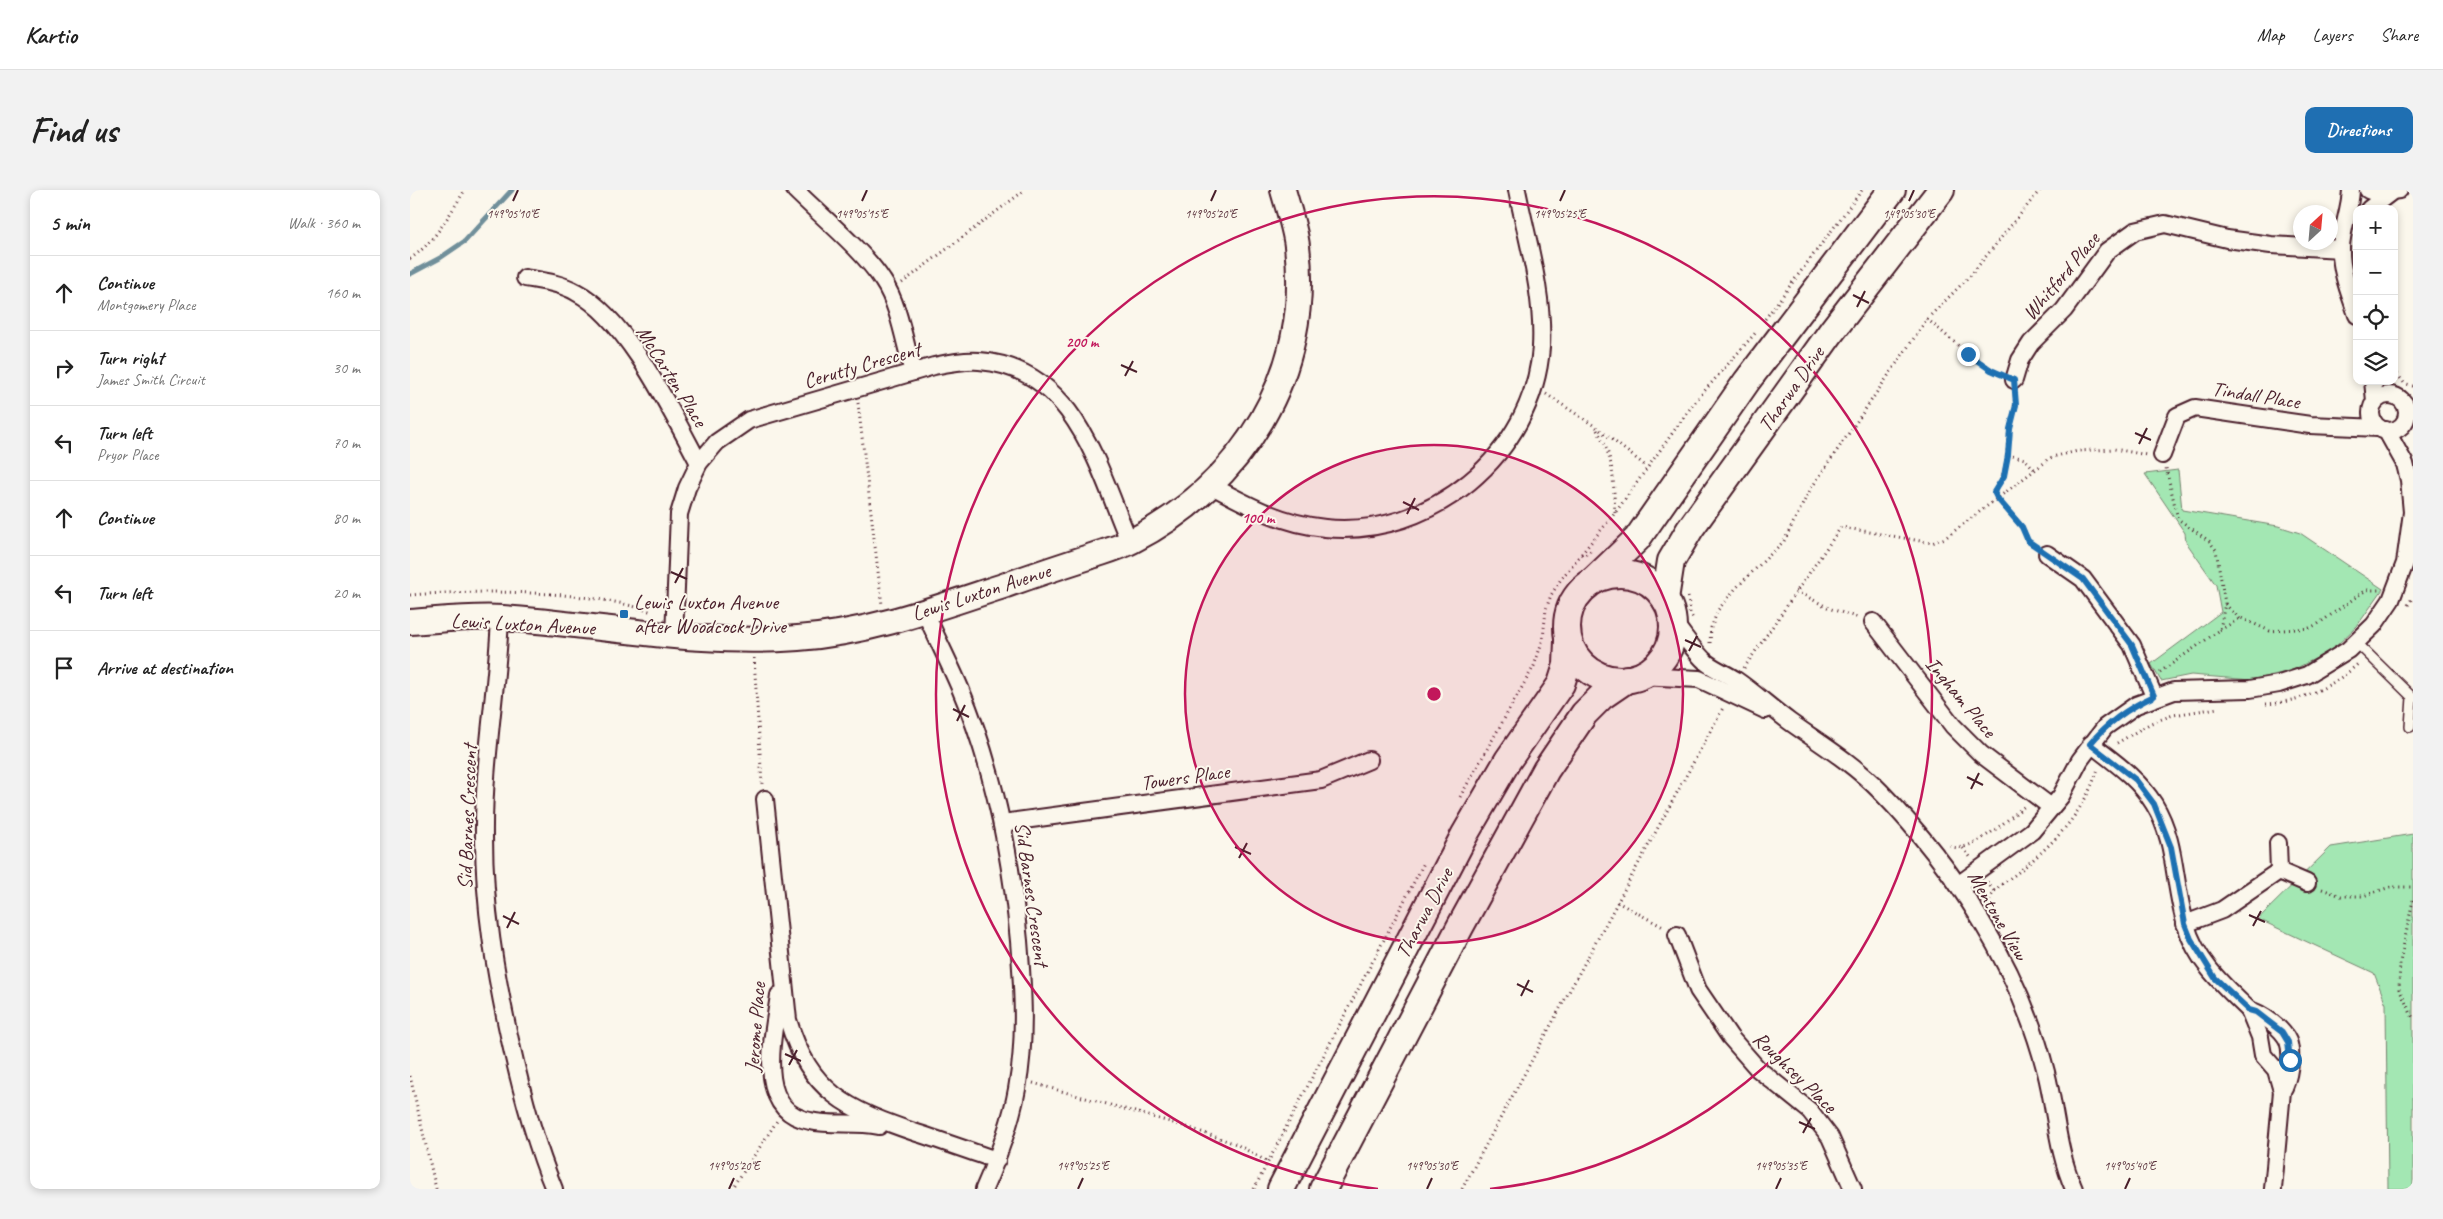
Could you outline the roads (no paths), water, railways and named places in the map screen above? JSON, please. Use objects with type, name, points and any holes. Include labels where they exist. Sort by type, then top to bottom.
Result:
[{"type":"main road","name":"Tharwa Drive","points":[[1593,581],[1637,539],[1747,381],[1892,190]]},
{"type":"main road","name":"Tharwa Drive","points":[[1681,610],[1671,561],[1690,529],[1832,331],[1941,190]]},
{"type":"main road","points":[[1625,574],[1640,578],[1655,587],[1681,610],[1665,654],[1654,667],[1634,678],[1608,678],[1590,671],[1577,658],[1568,641],[1566,624],[1570,607],[1579,592],[1593,581],[1608,575],[1625,574]]},
{"type":"main road","name":"Tharwa Drive","points":[[1281,1189],[1464,834],[1508,760],[1561,684],[1567,665],[1568,641]]},
{"type":"main road","name":"Tharwa Drive","points":[[1324,1189],[1460,927],[1546,770],[1584,714],[1602,696],[1634,678]]},
{"type":"street","points":[[795,190],[870,265],[884,282],[913,372]]},
{"type":"street","name":"Lewis Luxton Avenue","points":[[410,622],[500,618],[674,627],[737,639],[799,638],[862,629],[925,612],[1130,543],[1170,520],[1212,486],[1249,442],[1270,406],[1285,366],[1296,325],[1299,284],[1297,244],[1283,190]]},
{"type":"street","points":[[1212,486],[1252,508],[1299,524],[1326,528],[1356,529],[1402,520],[1453,495],[1484,470],[1518,422],[1533,387],[1541,347],[1537,291],[1516,190]]},
{"type":"street","points":[[2351,190],[2350,208],[2341,246],[2344,277],[2353,303]]},
{"type":"street","points":[[2368,190],[2376,193],[2395,191]]},
{"type":"street","points":[[2375,205],[2395,191]]},
{"type":"street","name":"Whitford Place","points":[[2014,380],[2020,360],[2031,343],[2064,310],[2107,250],[2135,231],[2165,224],[2227,239],[2271,245],[2341,246]]},
{"type":"street","points":[[2341,246],[2353,227]]},
{"type":"street","name":"McCarten Place","points":[[525,278],[552,282],[577,292],[593,304],[621,332],[645,366],[700,463]]},
{"type":"street","name":"Cerutty Crescent","points":[[674,627],[680,514],[687,488],[700,463],[717,442],[749,420],[942,364],[980,361],[1010,366],[1037,379],[1065,404],[1086,437],[1130,543]]},
{"type":"street","points":[[2373,385],[2371,417],[2382,429],[2405,464]]},
{"type":"street","points":[[1958,885],[2032,831],[2061,796],[2090,744],[2104,727],[2118,716],[2154,696],[2174,690],[2250,689],[2280,684],[2307,675],[2327,665],[2357,643],[2374,625],[2391,600],[2409,546],[2412,512],[2409,480],[2405,464],[2405,406],[2388,385]]},
{"type":"street","points":[[2342,425],[2386,395],[2405,406]]},
{"type":"street","points":[[2382,429],[2399,427],[2405,406]]},
{"type":"street","name":"Tindall Place","points":[[2162,455],[2177,416],[2195,408],[2310,425],[2342,425],[2382,429]]},
{"type":"street","points":[[2047,554],[2083,579],[2132,645],[2154,696]]},
{"type":"street","name":"Mentone View","points":[[1681,610],[1708,663],[1734,687],[1836,752],[1878,789],[1917,830],[1958,885],[1979,918],[2006,968],[2029,1020],[2046,1071],[2064,1167],[2074,1189]]},
{"type":"street","name":"Sid Barnes Crescent","points":[[925,612],[960,687],[976,731],[1002,823],[1013,885],[1023,990],[1023,1042],[1018,1080],[1005,1137],[984,1189]]},
{"type":"street","name":"Sid Barnes Crescent","points":[[500,618],[485,802],[486,904],[495,970],[519,1078],[537,1144],[554,1189]]},
{"type":"street","name":"Ingham Place","points":[[1873,622],[1953,726],[1981,754],[2051,807]]},
{"type":"street","name":"Mentone View","points":[[1634,678],[1699,679],[1734,687]]},
{"type":"street","points":[[2090,744],[2136,780],[2161,817],[2171,847],[2185,924],[2191,939],[2215,978],[2249,1010],[2260,1037],[2263,1055],[2276,1070],[2282,1091],[2273,1189]]},
{"type":"street","name":"Towers Place","points":[[1002,823],[1321,780],[1369,760]]},
{"type":"street","name":"Jerome Place","points":[[765,799],[788,1020],[793,1036],[807,1065],[838,1099],[864,1114],[997,1160]]},
{"type":"street","points":[[2278,843],[2278,871]]},
{"type":"street","points":[[2185,924],[2222,910],[2278,871]]},
{"type":"street","points":[[2278,871],[2307,883]]},
{"type":"street","name":"Roughsey Place","points":[[1677,935],[1698,990],[1724,1029],[1758,1069],[1810,1111],[1830,1137],[1853,1189]]},
{"type":"street","name":"Jerome Place","points":[[780,948],[780,985],[770,1066],[773,1086],[780,1103],[793,1115],[809,1121],[875,1125],[928,1136]]},
{"type":"street","points":[[2249,1010],[2256,1012],[2282,1032],[2288,1042],[2290,1060],[2286,1085],[2282,1091]]},
{"type":"lane","points":[[2357,643],[2412,697],[2410,727]]},
{"type":"waterway","points":[[410,274],[440,258],[465,241],[512,190]]},
{"type":"place","name":"Lewis Luxton Avenue after Woodcock Drive","points":[[624,614]]}]
